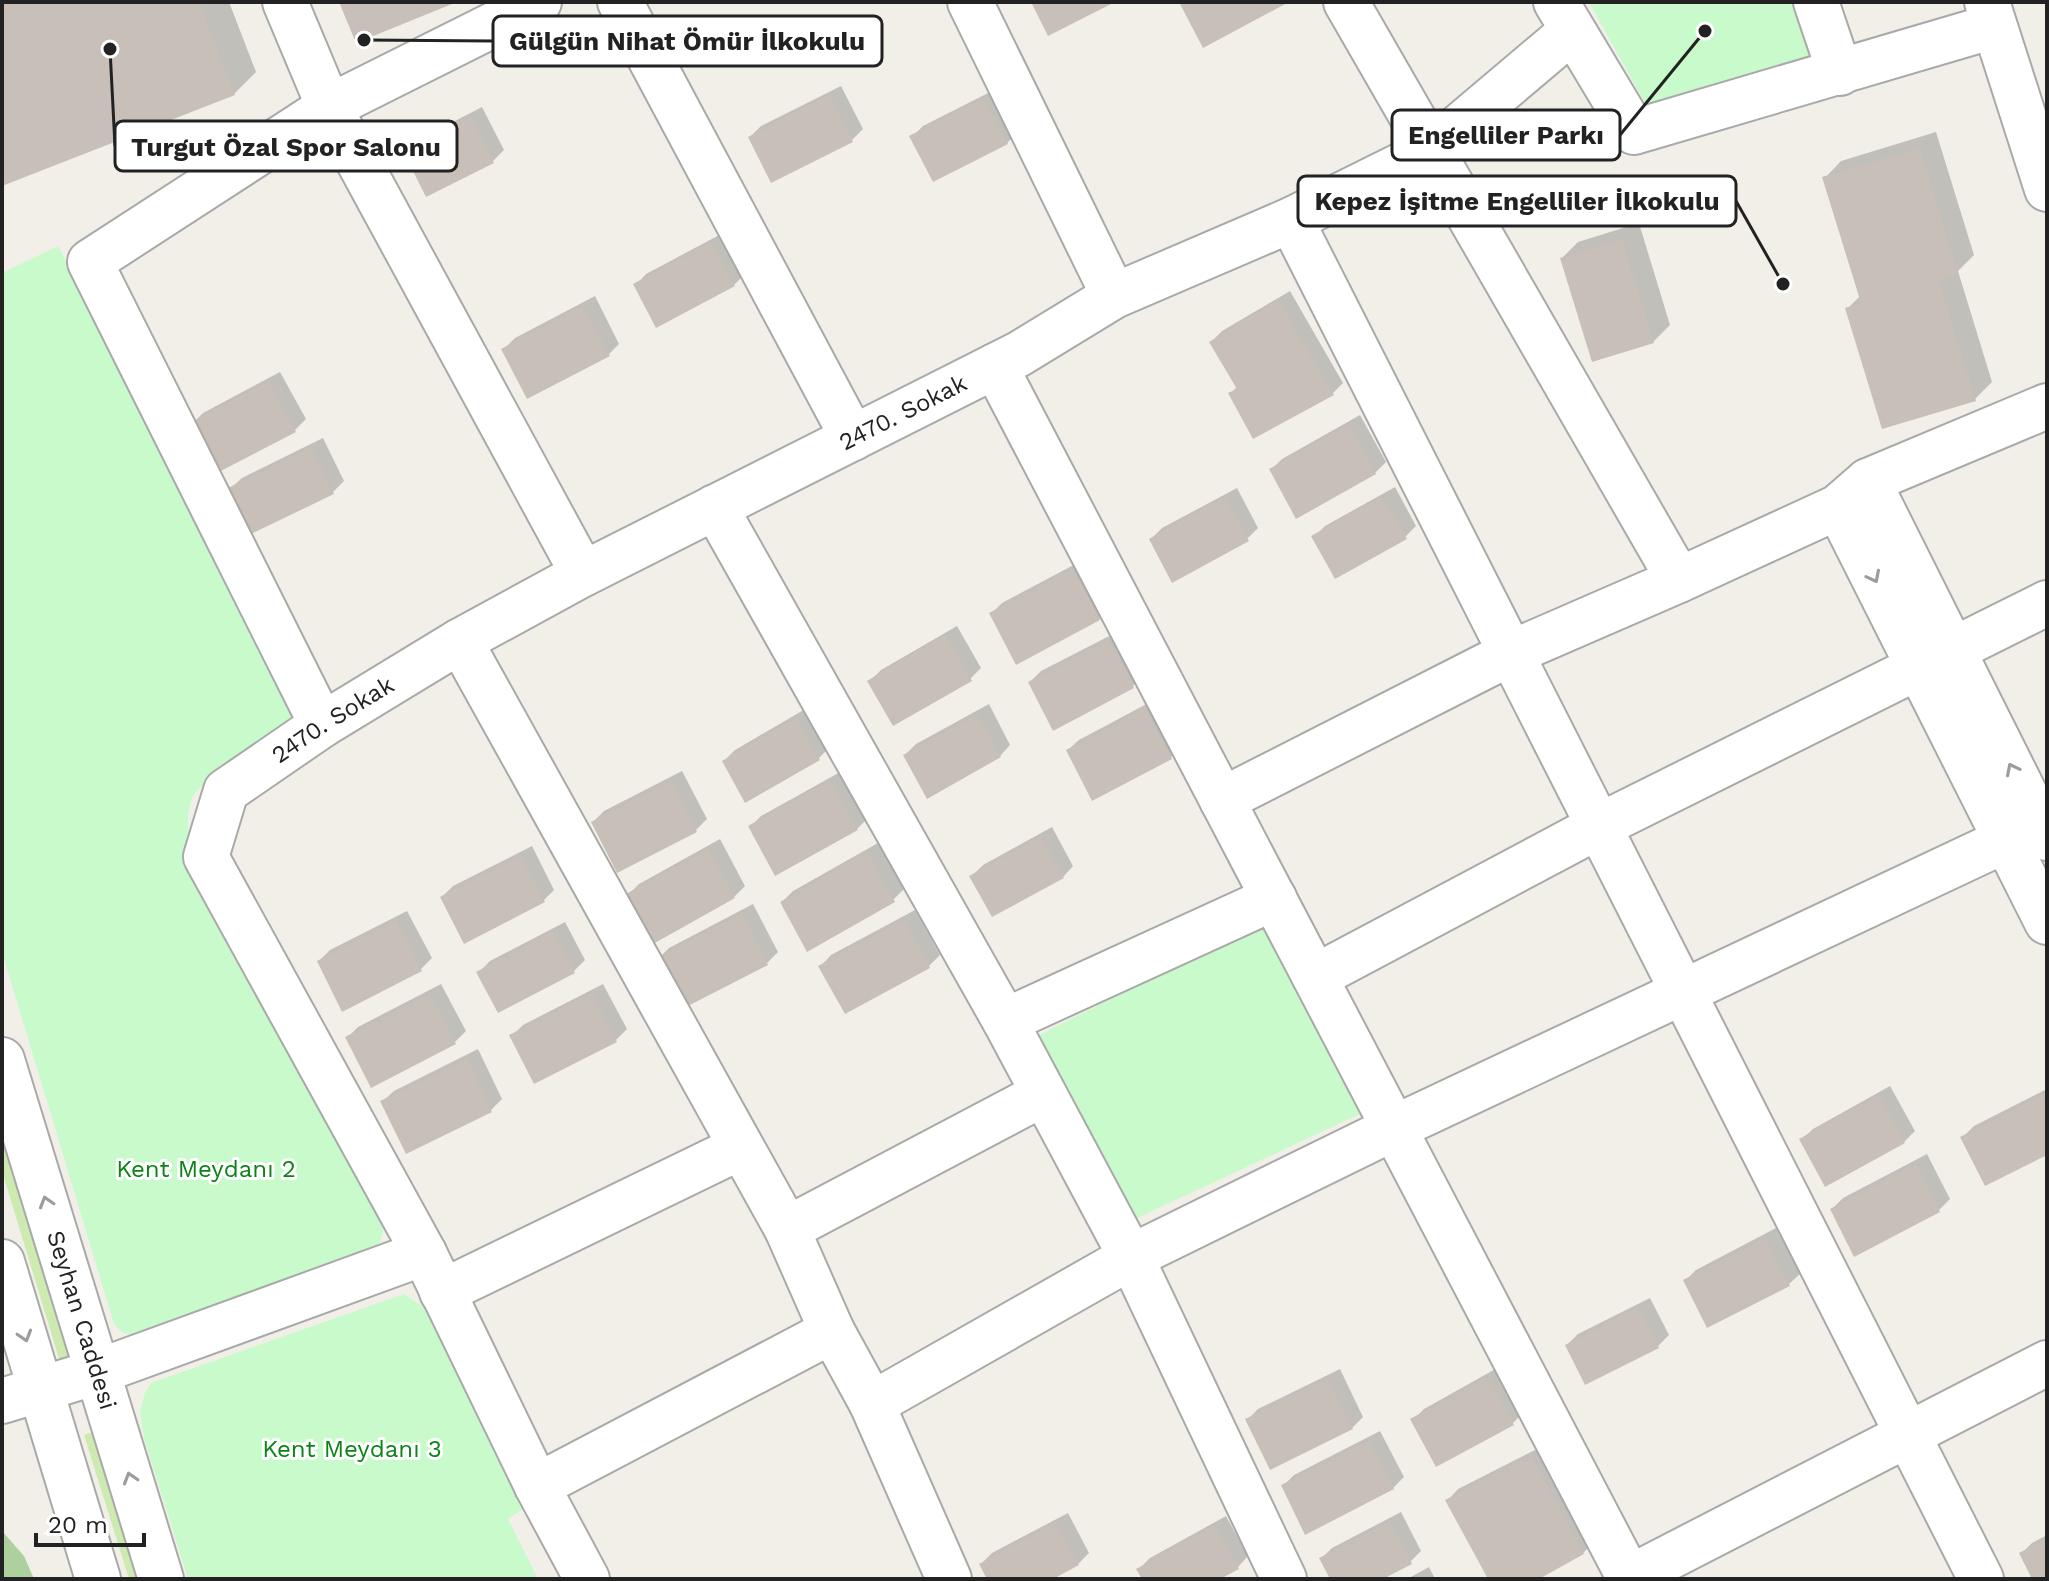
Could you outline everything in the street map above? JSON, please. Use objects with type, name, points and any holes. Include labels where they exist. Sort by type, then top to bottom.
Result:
[{"type":"street","points":[[285,2],[329,107],[583,574]]},
{"type":"street","points":[[322,725],[90,262],[329,107],[539,2]]},
{"type":"street","points":[[620,2],[853,438]]},
{"type":"street","points":[[970,2],[1114,296]]},
{"type":"street","points":[[1346,2],[1679,580]]},
{"type":"street","points":[[1816,2],[1840,73]]},
{"type":"street","points":[[1564,16],[1634,132],[1840,73],[1990,14],[2032,94],[2047,189]]},
{"type":"street","name":"2470. Sokak","points":[[424,1253],[206,857],[226,791],[322,725],[460,641],[583,574],[1019,354],[1114,296],[1291,220],[1430,151],[1564,16]]},
{"type":"street","points":[[1291,220],[1981,1579]]},
{"type":"street","points":[[995,366],[1629,1579],[2047,1363]]},
{"type":"street","points":[[1222,800],[1511,653],[1679,580],[1853,494],[2047,406]]},
{"type":"street","points":[[1853,494],[1936,658],[2031,834],[2047,922]]},
{"type":"street","points":[[715,507],[1005,1021],[1131,1257],[1284,1579]]},
{"type":"street","points":[[1315,977],[1599,826],[2047,603]]},
{"type":"street","points":[[460,641],[787,1229],[832,1331],[872,1404],[949,1579]]},
{"type":"street","points":[[872,1404],[1131,1257],[1683,991],[2031,834]]},
{"type":"street","points":[[1005,1021],[1274,898]]},
{"type":"street","name":"Seyhan Caddesi","points":[[2,1060],[161,1579]]},
{"type":"street","points":[[787,1229],[1043,1094]]},
{"type":"street","points":[[442,1292],[741,1147]]},
{"type":"street","points":[[21,1395],[97,1372],[424,1253],[537,1486],[587,1579]]},
{"type":"street","points":[[2,1262],[21,1395],[98,1579]]},
{"type":"street","points":[[537,1486],[832,1331]]},
{"type":"green space","points":[[1589,2],[1796,2],[1815,60],[1646,105]]},
{"type":"green space","name":"Kent Meydanı 2","points":[[58,246],[302,720],[241,756],[198,789],[188,813],[189,840],[192,854],[380,1214],[383,1230],[378,1249],[135,1337],[122,1332],[114,1324],[2,952],[2,273]]},
{"type":"green space","points":[[1267,922],[1364,1112],[1131,1221],[1037,1036]]},
{"type":"green space","points":[[2,1132],[71,1359],[60,1362],[2,1171]]},
{"type":"green space","name":"Kent Meydanı 3","points":[[404,1294],[425,1308],[529,1505],[508,1519],[538,1579],[188,1579],[144,1438],[140,1411],[151,1383]]},
{"type":"green space","points":[[95,1431],[140,1579],[129,1579],[84,1435]]},
{"type":"green space","points":[[2,1531],[24,1556],[34,1579],[2,1579]]},
{"type":"building","points":[[2,2],[199,2],[235,95],[2,186]]},
{"type":"building","points":[[339,2],[457,2],[356,43]]},
{"type":"building","points":[[1031,2],[1115,2],[1048,36]]},
{"type":"building","points":[[1179,2],[1289,2],[1203,48]]},
{"type":"building","points":[[830,95],[853,142],[771,183],[748,137]]},
{"type":"building","points":[[984,98],[1008,144],[933,182],[909,136]]},
{"type":"building","points":[[471,117],[494,163],[426,197],[403,151]]},
{"type":"building","points":[[1920,148],[1958,274],[1939,280],[1976,401],[1882,429],[1845,308],[1861,303],[1822,177]]},
{"type":"building","points":[[1622,239],[1654,343],[1592,362],[1560,258]]},
{"type":"building","points":[[712,242],[735,286],[656,328],[633,284]]},
{"type":"building","points":[[1278,300],[1334,395],[1253,439],[1228,393],[1237,389],[1209,342]]},
{"type":"building","points":[[583,306],[610,356],[527,399],[501,349]]},
{"type":"building","points":[[269,381],[296,432],[215,474],[189,424]]},
{"type":"building","points":[[1349,424],[1376,474],[1296,519],[1269,469]]},
{"type":"building","points":[[311,447],[334,494],[251,534],[228,488]]},
{"type":"building","points":[[1383,496],[1407,539],[1335,579],[1311,536]]},
{"type":"building","points":[[1225,497],[1249,541],[1172,583],[1149,539]]},
{"type":"building","points":[[1073,569],[1100,620],[1016,665],[989,613]]},
{"type":"building","points":[[945,635],[972,681],[893,726],[867,681]]},
{"type":"building","points":[[1109,639],[1134,688],[1053,731],[1028,682]]},
{"type":"building","points":[[1145,708],[1172,759],[1092,801],[1066,750]]},
{"type":"building","points":[[977,714],[1001,757],[927,799],[903,755]]},
{"type":"building","points":[[796,718],[820,760],[745,803],[722,761]]},
{"type":"building","points":[[830,780],[858,830],[775,876],[748,826]]},
{"type":"building","points":[[671,781],[697,832],[617,873],[591,822]]},
{"type":"building","points":[[1041,837],[1064,878],[992,917],[969,876]]},
{"type":"building","points":[[708,849],[735,898],[653,944],[626,894]]},
{"type":"building","points":[[867,852],[895,902],[807,952],[780,902]]},
{"type":"building","points":[[520,855],[545,902],[464,944],[440,897]]},
{"type":"building","points":[[742,913],[768,965],[682,1009],[656,959]]},
{"type":"building","points":[[904,919],[930,968],[845,1014],[818,966]]},
{"type":"building","points":[[396,920],[422,971],[342,1012],[317,961]]},
{"type":"building","points":[[553,931],[575,973],[498,1013],[476,972]]},
{"type":"building","points":[[592,993],[617,1042],[534,1084],[509,1035]]},
{"type":"building","points":[[430,994],[456,1044],[371,1088],[345,1037]]},
{"type":"building","points":[[467,1059],[492,1112],[406,1154],[380,1101]]},
{"type":"building","points":[[1879,1095],[1905,1143],[1825,1187],[1799,1139]]},
{"type":"building","points":[[2043,1095],[2047,1103],[2047,1155],[1985,1186],[1960,1137]]},
{"type":"building","points":[[1916,1164],[1940,1212],[1854,1257],[1830,1209]]},
{"type":"building","points":[[1765,1238],[1790,1286],[1707,1328],[1683,1280]]},
{"type":"building","points":[[1638,1307],[1659,1348],[1585,1385],[1565,1345]]},
{"type":"building","points":[[1488,1377],[1514,1425],[1436,1467],[1410,1419]]},
{"type":"building","points":[[1328,1378],[1353,1429],[1270,1470],[1245,1419]]},
{"type":"building","points":[[1369,1441],[1394,1489],[1305,1535],[1281,1485]]},
{"type":"building","points":[[1532,1456],[1584,1554],[1539,1579],[1488,1579],[1445,1500]]},
{"type":"building","points":[[1056,1522],[1079,1565],[1053,1579],[987,1579],[979,1564]]},
{"type":"building","points":[[1390,1522],[1412,1564],[1383,1579],[1330,1579],[1319,1558]]},
{"type":"building","points":[[1215,1526],[1239,1569],[1220,1579],[1142,1579],[1136,1569]]},
{"type":"building","points":[[2047,1539],[2047,1579],[2032,1579],[2019,1553]]},
{"type":"place","name":"Engelliler Parkı","points":[[1705,31]]},
{"type":"place","name":"Gülgün Nihat Ömür İlkokulu","points":[[364,40]]},
{"type":"place","name":"Turgut Özal Spor Salonu","points":[[110,49]]},
{"type":"place","name":"Kepez İşitme Engelliler İlkokulu","points":[[1783,284]]}]
